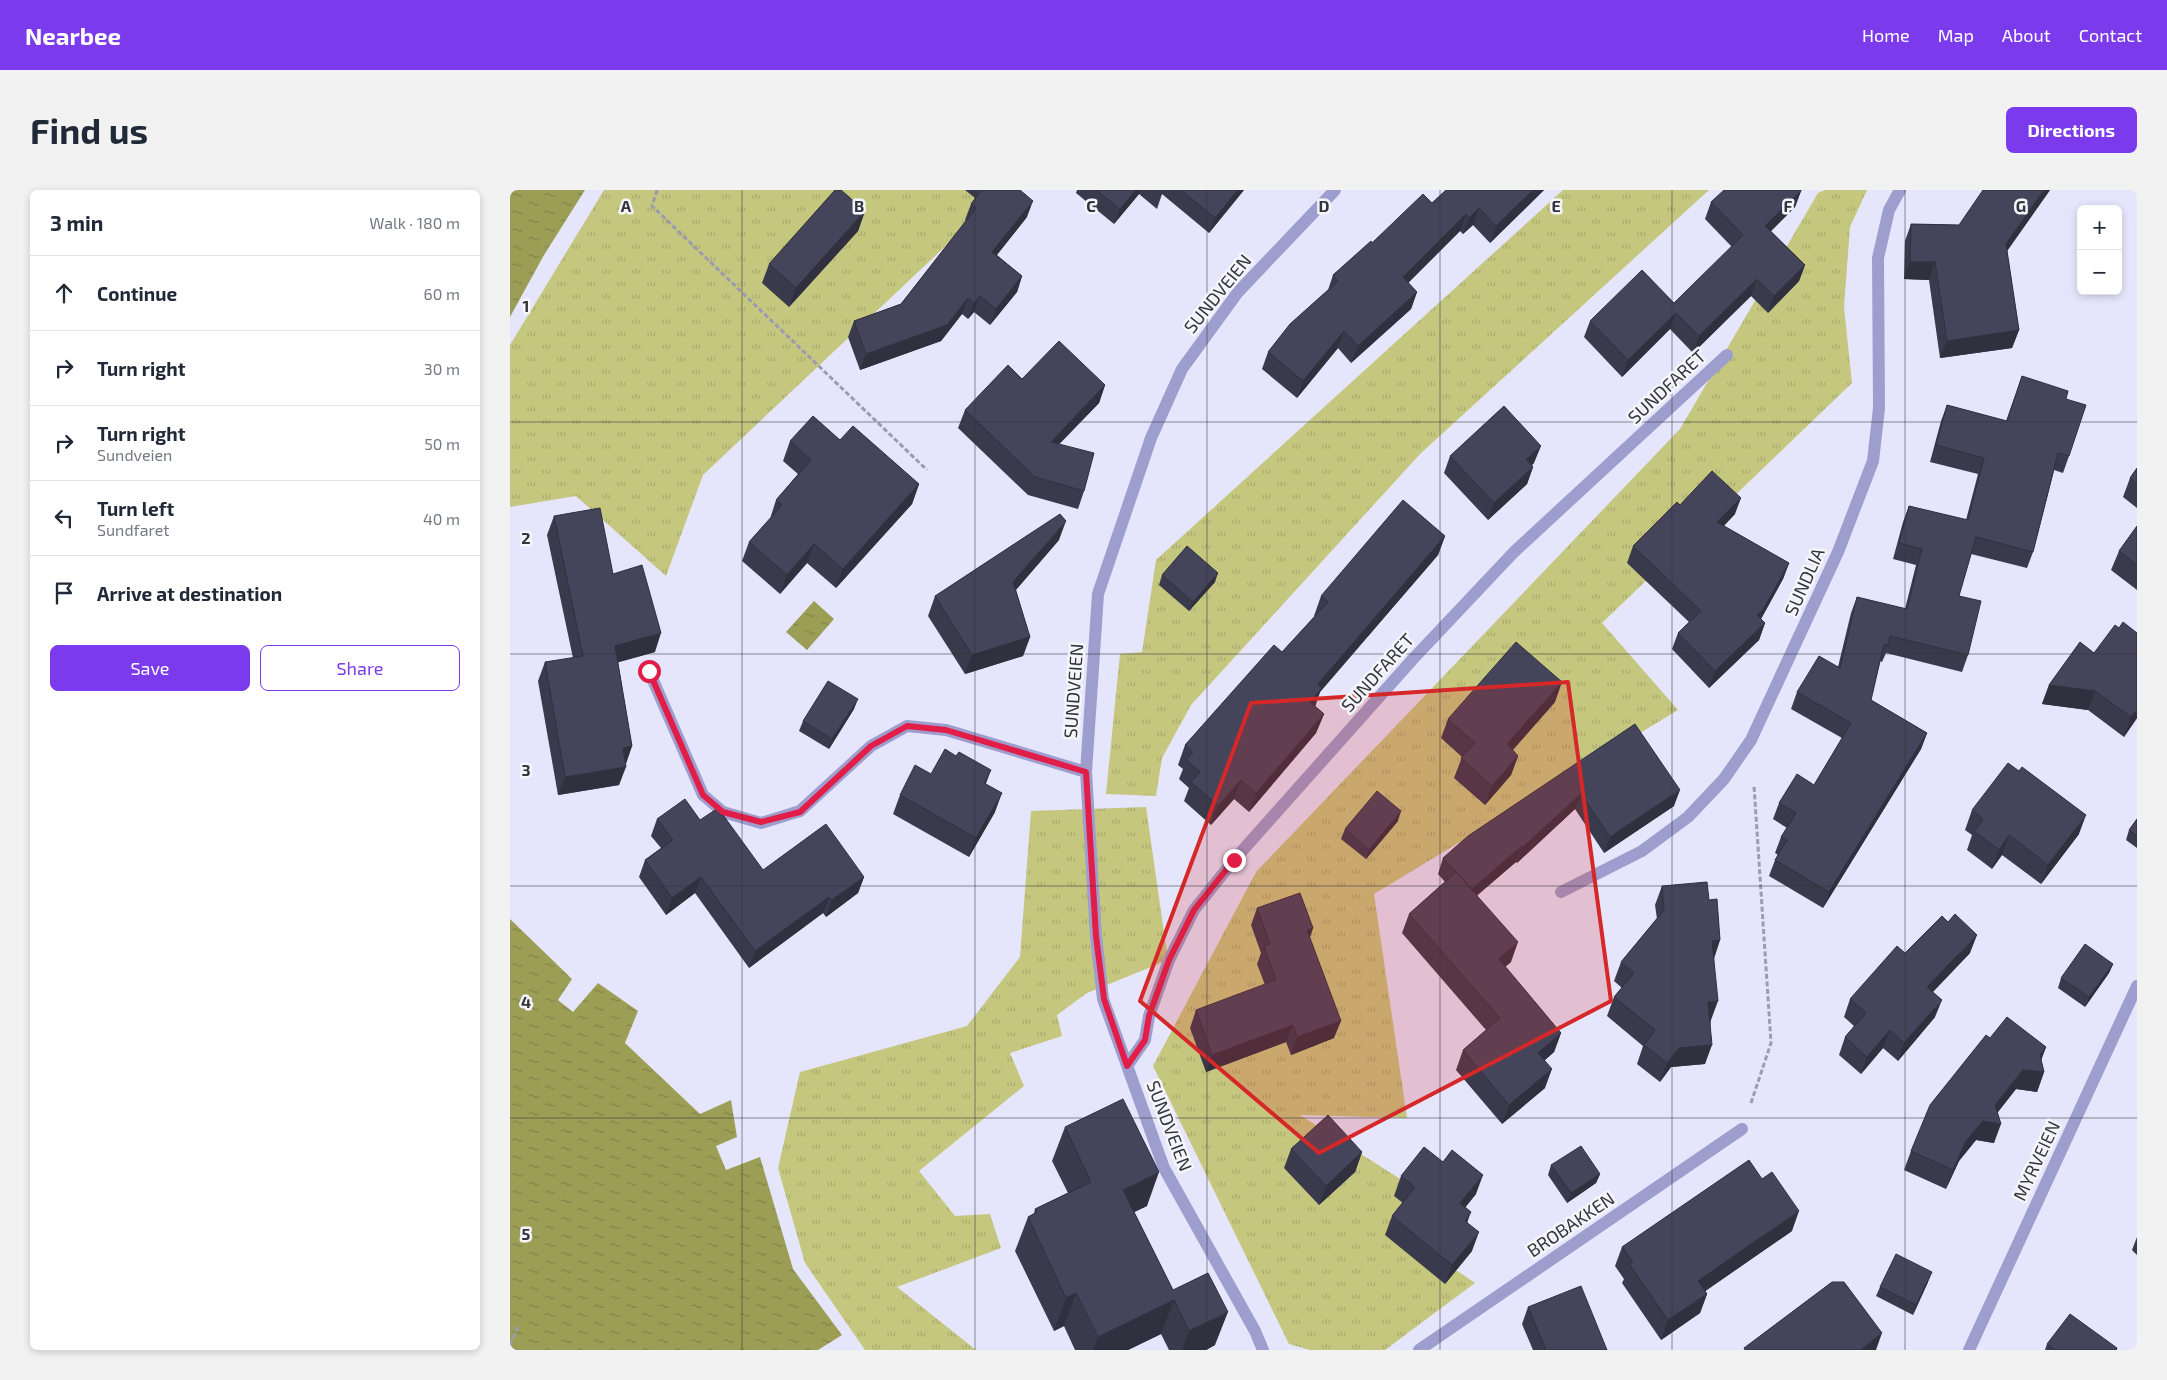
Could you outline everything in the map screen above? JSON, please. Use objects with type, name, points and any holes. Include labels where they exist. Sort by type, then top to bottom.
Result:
[{"type":"street","name":"SUNDVEIEN","points":[[1263,1350],[1255,1331],[1164,1168],[1104,999],[1096,936],[1086,772],[1098,594],[1151,438],[1182,369],[1238,292],[1336,190]]},
{"type":"street","name":"SUNDLIA","points":[[1561,892],[1642,851],[1688,817],[1724,779],[1751,740],[1838,552],[1873,461],[1878,408],[1878,258],[1889,210],[1900,190]]},
{"type":"street","name":"SUNDFARET","points":[[1127,1066],[1145,1040],[1149,1016],[1169,960],[1194,910],[1234,860],[1412,660],[1514,552],[1727,355]]},
{"type":"street","points":[[649,671],[703,795],[723,812],[761,822],[800,812],[871,746],[907,726],[946,730],[1086,772]]},
{"type":"street","name":"MYRVEIEN","points":[[1969,1350],[2137,986]]},
{"type":"street","name":"BROBAKKEN","points":[[1419,1350],[1742,1129]]},
{"type":"path","points":[[657,190],[652,206],[927,470]]},
{"type":"path","points":[[1742,1129],[1770,1042],[1751,740]]},
{"type":"path","points":[[510,1345],[518,1324]]},
{"type":"highlighted area","points":[[1568,682],[1611,1001],[1319,1153],[1140,1001],[1251,703]]},
{"type":"green space","points":[[604,190],[1005,190],[703,475],[666,576],[576,496],[510,507],[510,345]]},
{"type":"green space","points":[[1563,190],[1709,190],[1420,454],[1191,705],[1162,758],[1156,796],[1106,794],[1120,654],[1142,652],[1156,560]]},
{"type":"green space","points":[[1825,190],[1867,190],[1850,227],[1844,307],[1852,383],[1602,623],[1678,710],[1374,894],[1407,1118],[1300,1115],[1408,1184],[1431,1253],[1475,1283],[1385,1350],[1310,1350],[1289,1344],[1153,1066],[1256,872],[1680,429],[1818,193]]},
{"type":"green space","points":[[1146,807],[1168,960],[1087,993],[1057,1015],[1062,1036],[1010,1053],[1024,1086],[919,1171],[955,1216],[990,1214],[1001,1248],[897,1287],[976,1350],[865,1350],[805,1263],[778,1168],[800,1072],[967,1026],[1020,957],[1031,811]]},
{"type":"water","points":[[510,190],[585,190],[544,255],[510,317]]},
{"type":"water","points":[[814,601],[834,619],[807,650],[786,632]]},
{"type":"water","points":[[510,919],[572,979],[558,1000],[573,1012],[598,983],[638,1011],[625,1043],[700,1114],[731,1100],[737,1137],[716,1146],[726,1170],[760,1157],[793,1269],[842,1335],[818,1350],[510,1350]]},
{"type":"building","points":[[835,190],[841,190],[865,211],[796,288],[769,264]]},
{"type":"building","points":[[982,190],[1020,190],[1033,201],[992,252],[1022,276],[996,309],[980,296],[974,303],[968,298],[947,325],[866,354],[854,321],[901,304],[976,208],[971,204]]},
{"type":"building","points":[[1096,190],[1136,190],[1120,209]]},
{"type":"building","points":[[1181,190],[1238,190],[1215,218]]},
{"type":"building","points":[[1446,190],[1533,190],[1496,226],[1479,208],[1469,218],[1466,214],[1403,277],[1417,292],[1358,346],[1344,331],[1303,381],[1268,352],[1290,324],[1338,281],[1333,275],[1371,241],[1372,243],[1423,194],[1432,203]]},
{"type":"building","points":[[1724,190],[1801,190],[1765,226],[1805,265],[1774,296],[1757,279],[1699,336],[1676,313],[1628,360],[1590,321],[1642,270],[1674,303],[1743,235],[1711,202]]},
{"type":"building","points":[[1983,190],[2044,190],[2006,244],[2019,330],[1947,341],[1935,262],[1910,262],[1911,224],[1959,225]]},
{"type":"building","points":[[1059,341],[1105,385],[1051,442],[1094,453],[1084,491],[1035,477],[965,410],[1008,365],[1022,379]]},
{"type":"building","points":[[2022,376],[2068,391],[2066,399],[2086,405],[2069,456],[2058,453],[2033,552],[1976,537],[1959,596],[1981,601],[1968,655],[1890,636],[1888,645],[1884,644],[1871,700],[1927,733],[1829,892],[1775,860],[1787,840],[1781,837],[1796,813],[1779,803],[1797,774],[1814,785],[1851,723],[1797,692],[1819,656],[1840,668],[1857,597],[1907,609],[1922,549],[1899,543],[1909,506],[1968,520],[1984,458],[1936,445],[1947,405],[2007,421]]},
{"type":"building","points":[[1504,406],[1541,446],[1526,459],[1533,467],[1494,503],[1450,456]]},
{"type":"building","points":[[813,416],[840,440],[853,426],[919,484],[843,569],[814,544],[787,575],[749,542],[782,505],[776,500],[811,460],[790,441]]},
{"type":"building","points":[[2137,468],[2137,484],[2130,478]]},
{"type":"building","points":[[1712,471],[1741,498],[1717,522],[1789,563],[1763,610],[1757,615],[1765,623],[1715,671],[1678,633],[1701,611],[1633,546],[1677,502],[1680,505]]},
{"type":"building","points":[[1403,500],[1445,536],[1318,684],[1322,688],[1310,702],[1324,714],[1256,793],[1241,780],[1218,806],[1191,782],[1200,772],[1186,760],[1193,752],[1185,745],[1274,645],[1282,652],[1328,602],[1321,596]]},
{"type":"building","points":[[600,508],[613,574],[642,565],[661,633],[615,646],[632,746],[623,748],[626,767],[565,777],[545,662],[583,656],[554,516]]},
{"type":"building","points":[[1060,514],[1066,521],[1013,582],[1030,637],[972,655],[935,596]]},
{"type":"building","points":[[2137,526],[2137,565],[2119,551]]},
{"type":"building","points":[[1187,546],[1218,573],[1193,602],[1162,575]]},
{"type":"building","points":[[2123,622],[2137,633],[2137,709],[2131,717],[2095,691],[2049,685],[2080,642],[2094,653],[2115,625],[2119,628]]},
{"type":"building","points":[[1516,642],[1562,682],[1507,744],[1518,756],[1492,786],[1461,758],[1475,743],[1448,719]]},
{"type":"building","points":[[828,681],[858,699],[832,739],[803,721]]},
{"type":"building","points":[[1635,724],[1680,790],[1610,837],[1581,794],[1523,847],[1472,889],[1443,858],[1468,836]]},
{"type":"building","points":[[945,749],[956,756],[959,752],[991,770],[984,783],[1002,793],[976,838],[900,795],[915,765],[931,774]]},
{"type":"building","points":[[2008,763],[2019,771],[2022,767],[2086,815],[2048,865],[2009,835],[1999,850],[1974,831],[1983,819],[1972,810]]},
{"type":"building","points":[[1377,791],[1401,811],[1369,850],[1345,829]]},
{"type":"building","points":[[685,799],[700,820],[718,808],[763,870],[826,824],[864,877],[832,900],[829,897],[755,951],[701,877],[672,898],[645,860],[673,840],[657,819]]},
{"type":"building","points":[[2137,819],[2137,836],[2129,830]]},
{"type":"building","points":[[1456,872],[1518,942],[1499,959],[1561,1033],[1538,1053],[1552,1069],[1509,1105],[1463,1050],[1500,1018],[1409,914]]},
{"type":"building","points":[[1707,882],[1709,900],[1717,899],[1720,940],[1712,941],[1718,1001],[1708,1002],[1712,1045],[1679,1048],[1667,1063],[1644,1045],[1655,1030],[1614,997],[1634,973],[1621,962],[1664,910],[1662,886]]},
{"type":"building","points":[[1300,893],[1313,928],[1307,930],[1341,1021],[1297,1037],[1293,1025],[1212,1055],[1196,1010],[1276,980],[1264,946],[1270,944],[1257,908]]},
{"type":"building","points":[[1955,914],[1977,935],[1927,987],[1942,1000],[1904,1043],[1890,1030],[1867,1057],[1845,1037],[1866,1013],[1850,999],[1897,946],[1905,953],[1942,916],[1948,922]]},
{"type":"building","points":[[2085,944],[2113,964],[2089,997],[2061,978]]},
{"type":"building","points":[[2007,1017],[2046,1047],[2040,1055],[2044,1072],[2023,1070],[1995,1105],[2001,1124],[1983,1121],[1966,1141],[1953,1170],[1911,1151],[1930,1105],[1986,1035],[1990,1038]]},
{"type":"building","points":[[1123,1099],[1159,1172],[1123,1190],[1173,1290],[1208,1273],[1228,1312],[1189,1331],[1174,1300],[1098,1337],[1076,1293],[1066,1298],[1028,1217],[1037,1212],[1035,1209],[1091,1182],[1065,1127]]},
{"type":"building","points":[[1328,1115],[1362,1152],[1326,1186],[1291,1149]]},
{"type":"building","points":[[1581,1146],[1600,1174],[1571,1193],[1551,1165]]},
{"type":"building","points":[[1424,1147],[1443,1162],[1452,1150],[1483,1175],[1460,1203],[1471,1212],[1465,1221],[1479,1232],[1452,1265],[1392,1216],[1415,1187],[1401,1176]]},
{"type":"building","points":[[1749,1160],[1762,1179],[1772,1172],[1799,1211],[1698,1281],[1707,1294],[1668,1320],[1629,1264],[1633,1262],[1622,1247]]},
{"type":"building","points":[[1896,1254],[1932,1272],[1916,1305],[1880,1287]]},
{"type":"building","points":[[1832,1282],[1844,1282],[1882,1333],[1860,1350],[1745,1350],[1744,1348]]},
{"type":"building","points":[[1581,1286],[1607,1350],[1546,1350],[1528,1307]]},
{"type":"building","points":[[2070,1314],[2117,1348],[2116,1350],[2055,1350],[2047,1344]]},
{"type":"route","points":[[649,671],[703,795],[723,812],[761,822],[800,812],[871,746],[907,726],[946,730],[1086,772],[1096,936],[1104,999],[1127,1066],[1145,1040],[1149,1016],[1169,960],[1194,910],[1234,860]]}]
